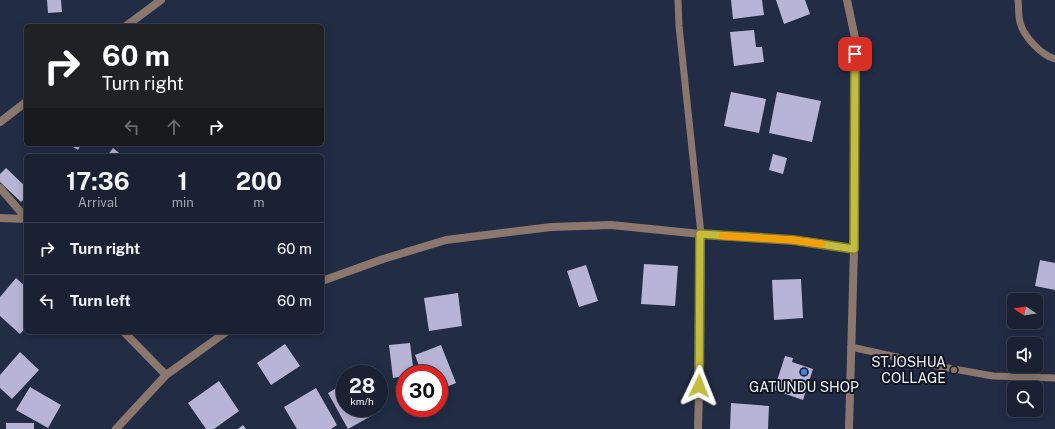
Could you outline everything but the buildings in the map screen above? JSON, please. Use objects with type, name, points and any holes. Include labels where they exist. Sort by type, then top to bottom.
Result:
[{"type":"street","points":[[129,24],[161,0]]},
{"type":"street","points":[[847,0],[855,38],[854,249],[849,429]]},
{"type":"street","points":[[0,122],[24,104]]},
{"type":"street","points":[[0,188],[24,216]]},
{"type":"street","points":[[0,218],[24,218]]},
{"type":"street","points":[[324,280],[383,259],[446,240],[551,227],[611,225],[700,234],[793,240],[854,249]]},
{"type":"street","points":[[698,429],[700,357],[700,234]]},
{"type":"street","points":[[126,334],[166,375]]},
{"type":"street","points":[[116,429],[166,375],[223,334]]},
{"type":"lane","points":[[678,0],[679,26],[700,234]]},
{"type":"lane","points":[[1018,0],[1020,22],[1025,34],[1038,49],[1048,57],[1055,59]]},
{"type":"lane","points":[[851,347],[937,366],[993,376],[1055,378]]},
{"type":"slow traffic","points":[[722,236],[793,240],[822,244]]},
{"type":"place","name":"ST.JOSHUA COLLAGE","points":[[954,370]]},
{"type":"place","name":"GATUNDU SHOP","points":[[804,372]]},
{"type":"route","points":[[699,386],[700,234],[793,240],[854,249],[855,54]]}]
